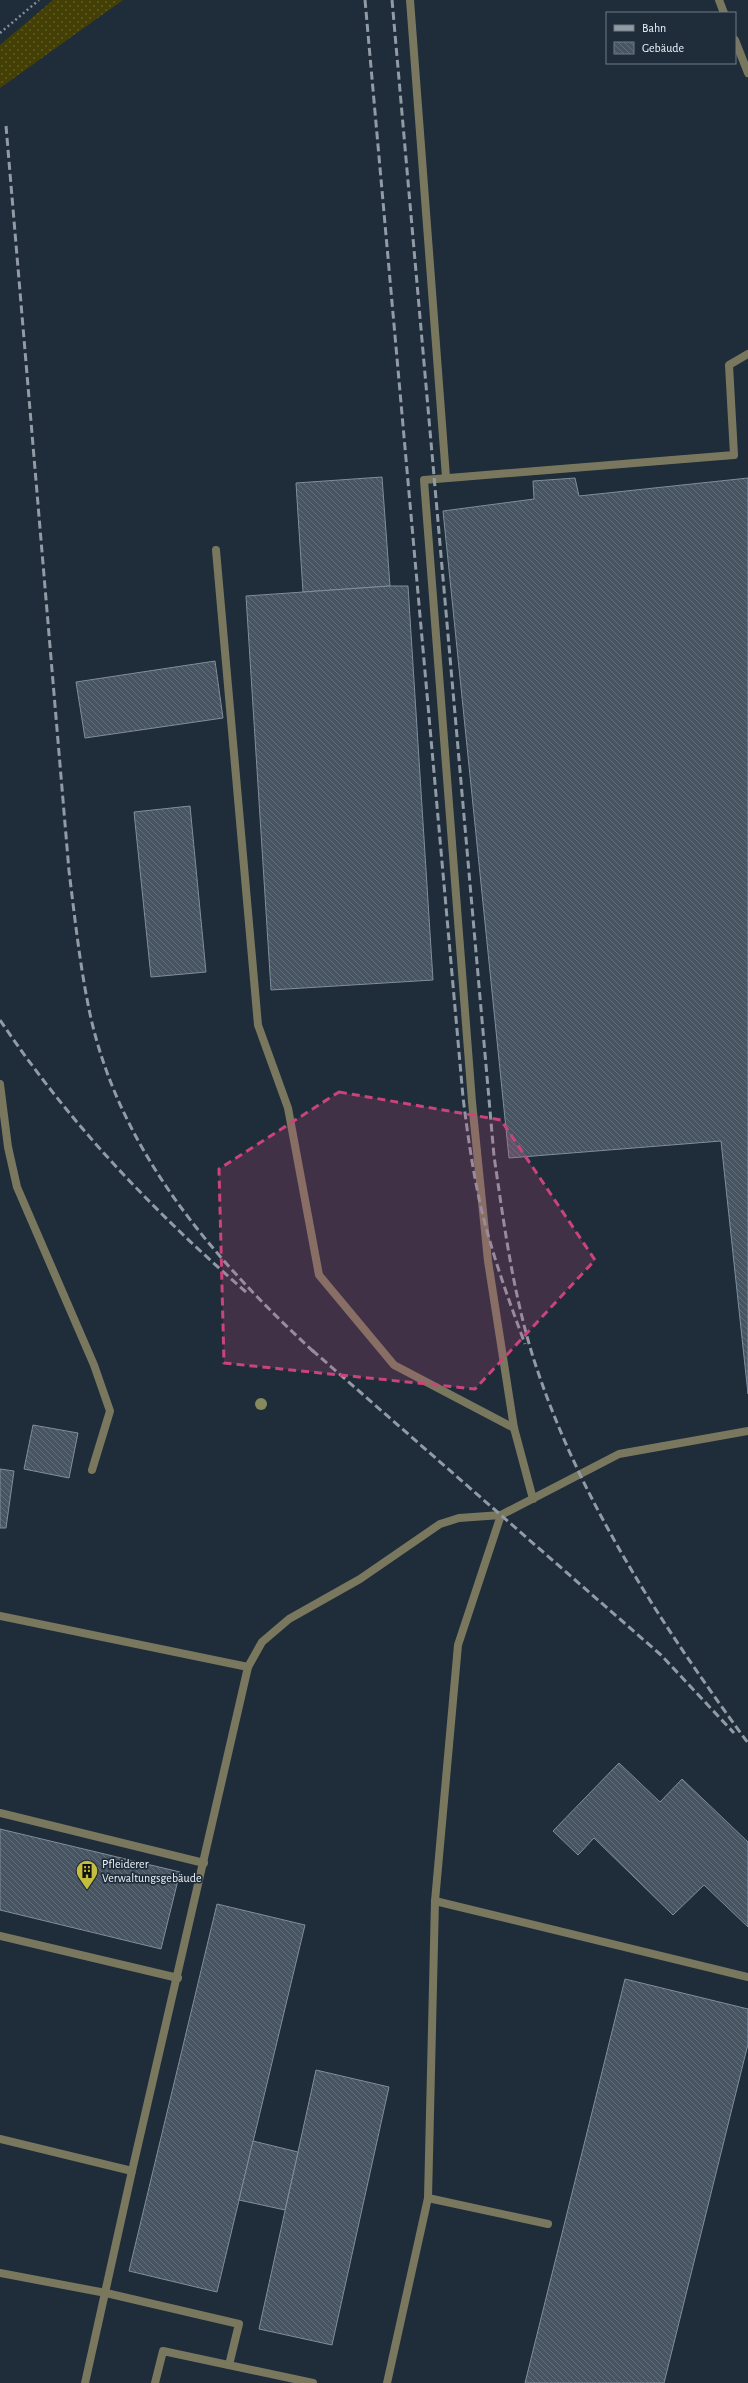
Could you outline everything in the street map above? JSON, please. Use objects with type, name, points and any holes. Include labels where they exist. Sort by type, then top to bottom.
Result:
[{"type":"lane","points":[[410,0],[446,477]]},
{"type":"lane","points":[[719,0],[724,12]]},
{"type":"lane","points":[[736,43],[748,73]]},
{"type":"lane","points":[[533,1499],[514,1428],[488,1262],[472,1102],[424,480],[734,454],[729,365],[748,354]]},
{"type":"lane","points":[[216,550],[258,1025],[288,1108],[319,1275],[394,1365],[514,1428]]},
{"type":"lane","points":[[0,1084],[8,1147],[17,1188],[94,1365],[110,1411],[92,1470]]},
{"type":"lane","points":[[86,2383],[132,2171],[178,1978],[248,1667],[262,1642],[289,1619],[360,1579],[440,1524],[459,1518],[501,1515],[619,1454],[748,1431]]},
{"type":"lane","points":[[387,2383],[428,2198],[435,1901],[458,1645],[501,1515]]},
{"type":"lane","points":[[0,1616],[248,1667]]},
{"type":"lane","points":[[0,1813],[204,1862]]},
{"type":"lane","points":[[435,1901],[748,1977]]},
{"type":"lane","points":[[0,1936],[178,1978]]},
{"type":"lane","points":[[0,2139],[132,2171]]},
{"type":"lane","points":[[428,2198],[548,2224]]},
{"type":"lane","points":[[0,2273],[106,2293],[239,2324],[229,2365]]},
{"type":"lane","points":[[155,2383],[163,2351],[296,2381],[313,2383]]},
{"type":"path","points":[[0,33],[39,0]]},
{"type":"highlighted area","points":[[339,1092],[501,1120],[595,1260],[475,1389],[224,1363],[219,1169]]},
{"type":"shaded area","points":[[53,0],[123,0],[0,88],[0,45]]},
{"type":"building","points":[[382,477],[390,586],[303,592],[296,483]]},
{"type":"building","points":[[575,478],[579,496],[748,478],[748,1394],[721,1141],[509,1158],[443,511],[534,499],[533,481]]},
{"type":"building","points":[[408,586],[433,980],[271,990],[246,596]]},
{"type":"building","points":[[215,661],[223,718],[85,738],[76,682]]},
{"type":"building","points":[[190,806],[206,972],[151,977],[134,812]]},
{"type":"building","points":[[33,1425],[78,1433],[69,1478],[24,1469]]},
{"type":"building","points":[[0,1469],[14,1471],[6,1528],[0,1528]]},
{"type":"building","points":[[619,1763],[660,1802],[682,1779],[748,1842],[748,1927],[704,1885],[673,1915],[594,1838],[578,1855],[553,1831]]},
{"type":"building","name":"Pfleiderer Verwaltungsgebäude","points":[[0,1829],[180,1872],[161,1949],[0,1910]]},
{"type":"building","points":[[217,1904],[305,1925],[217,2292],[129,2271]]},
{"type":"building","points":[[625,1979],[748,2009],[748,2044],[664,2383],[525,2383]]},
{"type":"building","points":[[316,2070],[389,2087],[332,2345],[259,2329]]},
{"type":"building","points":[[253,2141],[298,2152],[285,2210],[239,2200]]},
{"type":"railway","points":[[365,0],[463,1097],[477,1190],[484,1220],[503,1283],[525,1344]]},
{"type":"railway","points":[[392,0],[494,1156],[520,1310],[534,1360],[553,1412],[575,1463],[599,1512],[654,1607],[684,1653],[748,1743]]},
{"type":"railway","points":[[6,126],[69,871],[86,996],[90,1014],[104,1064],[124,1112],[148,1157],[176,1200],[207,1241],[241,1280],[315,1353]]},
{"type":"railway","points":[[0,1020],[55,1095],[114,1164],[178,1230],[246,1292]]},
{"type":"railway","points":[[312,1350],[661,1655],[734,1733]]},
{"type":"place","name":"Pfleiderer Verwaltungsgebäude","points":[[87,1890]]}]
